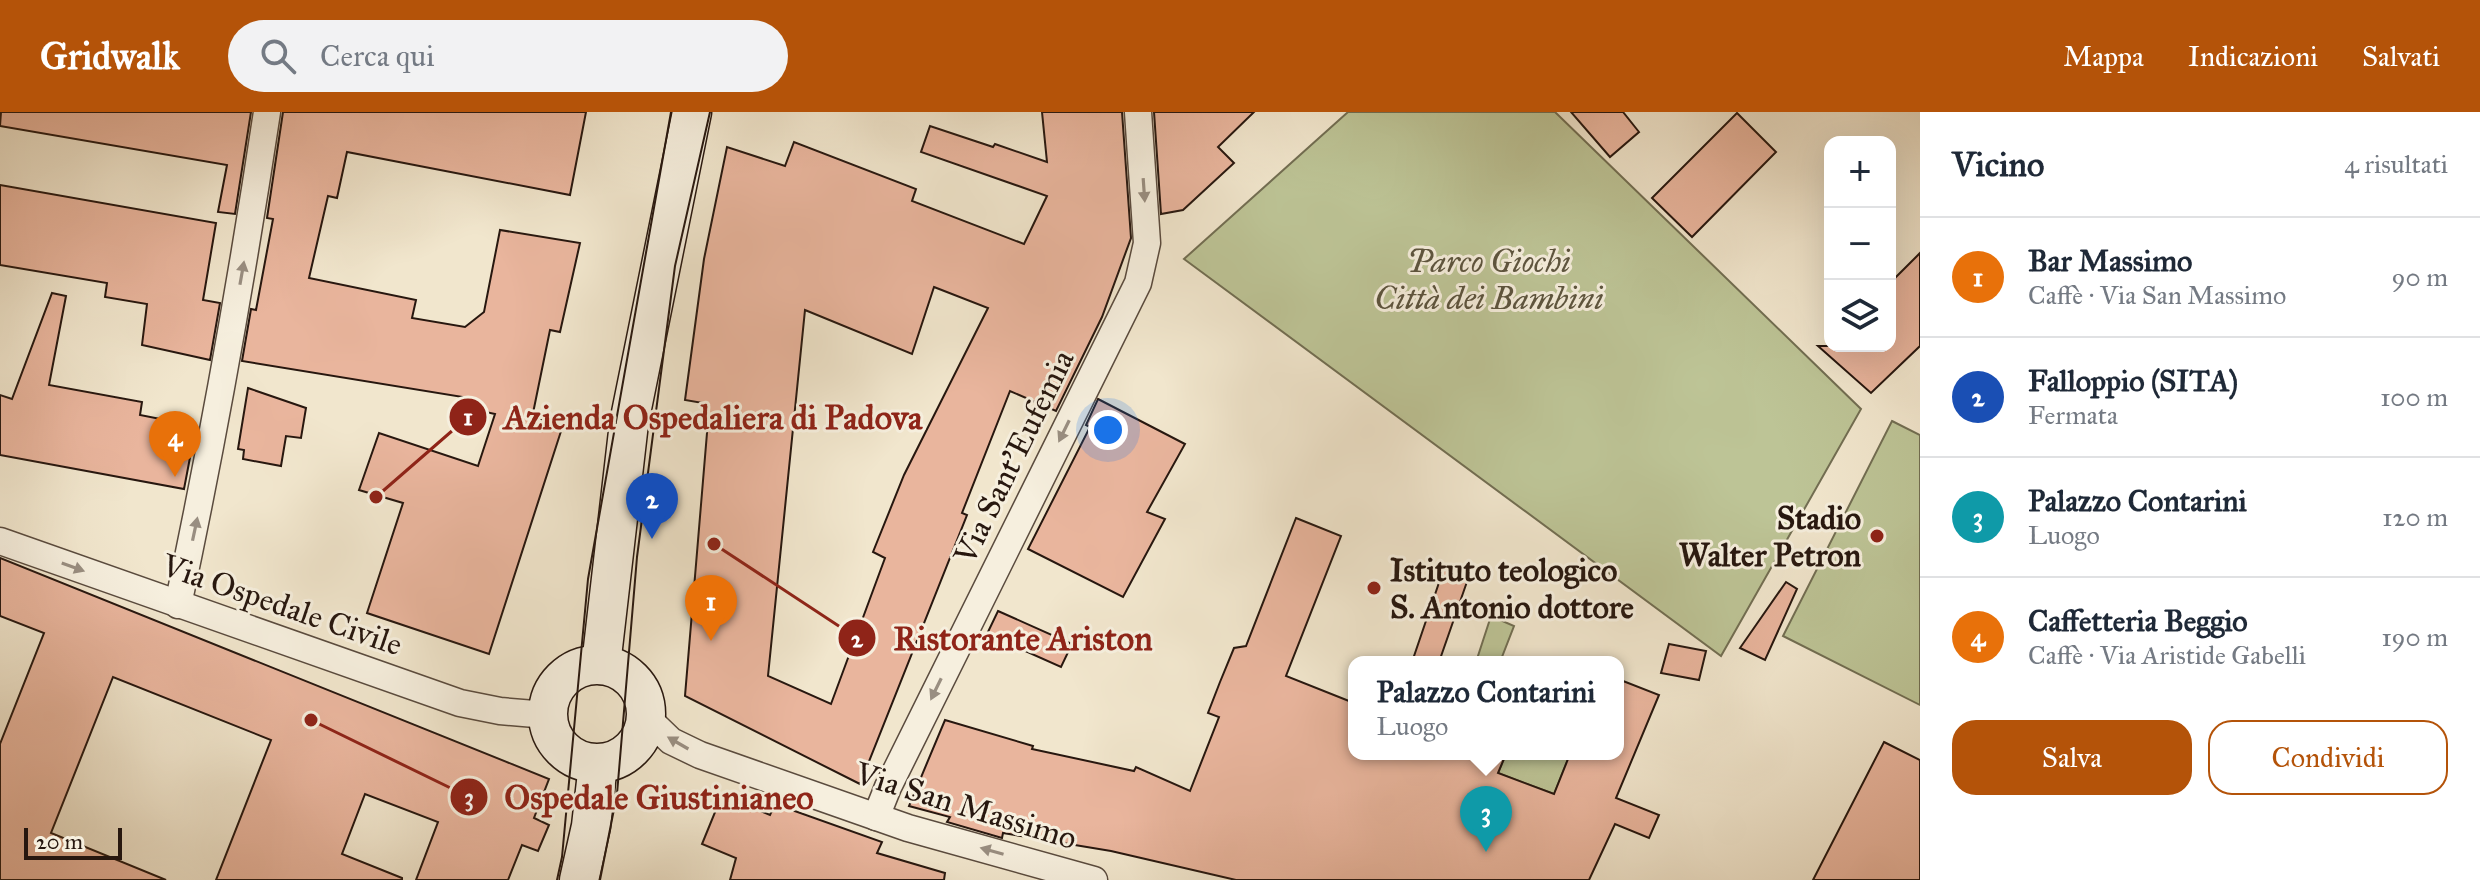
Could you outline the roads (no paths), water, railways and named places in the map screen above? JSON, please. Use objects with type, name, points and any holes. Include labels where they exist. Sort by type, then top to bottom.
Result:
[{"type":"street","points":[[178,605],[199,509],[246,251],[267,112]]},
{"type":"street","points":[[601,665],[629,423],[692,112]]},
{"type":"street","name":"Via Sant'Eufemia","points":[[876,817],[888,787],[1138,283],[1147,243],[1138,112]]},
{"type":"street","name":"Via Ospedale Civile","points":[[0,541],[460,703],[500,711],[547,715]]},
{"type":"street","points":[[601,665],[630,678],[639,689],[646,717],[637,744],[626,755],[613,762],[598,764],[577,760],[560,748],[547,715],[554,689],[563,678],[575,670],[601,665]]},
{"type":"street","name":"Via San Massimo","points":[[646,717],[671,741],[700,755],[876,817],[1094,880]]},
{"type":"street","points":[[579,880],[591,826],[598,764]]},
{"type":"tram line","points":[[557,880],[562,857],[588,579],[671,112]]},
{"type":"tram line","points":[[600,880],[617,794],[637,557],[675,266],[710,112]]},
{"type":"place","name":"Caffetteria Beggio","points":[[175,477]]},
{"type":"place","name":"Azienda Ospedaliera di Padova","points":[[376,497]]},
{"type":"place","name":"Stadio Walter Petron","points":[[1877,536]]},
{"type":"place","name":"Falloppio (SITA)","points":[[652,539]]},
{"type":"place","name":"Ristorante Ariston","points":[[714,544]]},
{"type":"place","name":"Istituto teologico S. Antonio dottore","points":[[1374,588]]},
{"type":"place","name":"Bar Massimo","points":[[711,641]]},
{"type":"place","name":"Ospedale Giustinianeo","points":[[311,720]]},
{"type":"place","name":"Palazzo Contarini","points":[[1486,852]]},
{"type":"park label","name":"Parco Giochi Città dei Bambini","points":[[1489,280]]}]
